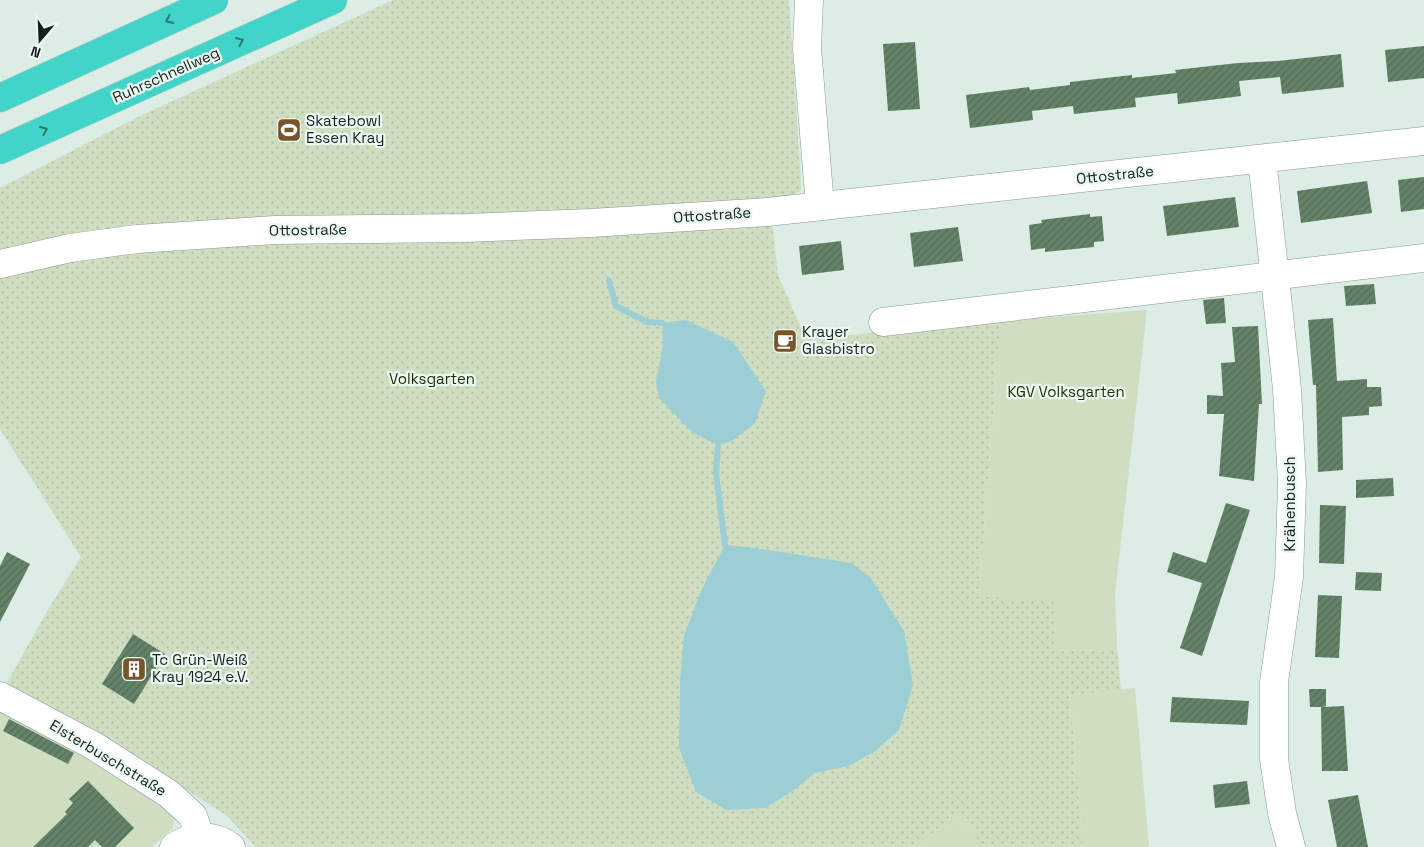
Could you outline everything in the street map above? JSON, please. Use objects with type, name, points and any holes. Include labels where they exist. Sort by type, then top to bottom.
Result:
[{"type":"highway","points":[[0,98],[214,0]]},
{"type":"highway","name":"Ruhrschnellweg","points":[[0,150],[333,0]]},
{"type":"street","points":[[809,0],[807,48],[820,206]]},
{"type":"street","name":"Ottostraße","points":[[0,264],[70,248],[137,239],[275,230],[466,228],[591,223],[767,212],[1424,141]]},
{"type":"street","name":"Krähenbusch","points":[[1262,159],[1287,389],[1292,484],[1289,577],[1274,682],[1274,760],[1282,813],[1291,847]]},
{"type":"street","points":[[883,322],[1424,258]]},
{"type":"street","name":"Elsterbuschstraße","points":[[0,696],[94,746],[169,794],[193,816],[200,837]]},
{"type":"street","points":[[174,847],[188,839],[200,837],[226,843],[231,847]]},
{"type":"green space","name":"Volksgarten","points":[[393,0],[789,0],[801,190],[771,212],[778,275],[806,339],[1000,321],[979,596],[1053,602],[1056,651],[1117,648],[1121,690],[1070,695],[1083,847],[983,847],[960,813],[913,847],[256,847],[227,816],[185,789],[4,688],[49,608],[81,557],[0,429],[0,188],[140,116]]},
{"type":"green space","name":"KGV Volksgarten","points":[[1147,310],[1115,594],[1117,648],[1056,651],[979,597],[1000,321]]},
{"type":"green space","points":[[1135,688],[1149,847],[1083,847],[1070,695]]},
{"type":"green space","points":[[0,707],[93,753],[176,816],[172,829],[152,847],[0,847]]},
{"type":"green space","points":[[960,813],[983,847],[913,847]]},
{"type":"water","points":[[686,320],[733,342],[766,391],[755,423],[732,441],[718,445],[693,433],[659,398],[656,382],[663,345],[662,323]]},
{"type":"water","points":[[725,545],[851,563],[870,577],[904,631],[913,685],[899,730],[874,752],[848,766],[815,773],[791,792],[765,808],[726,810],[696,792],[679,748],[680,681],[684,636],[701,591]]},
{"type":"building","points":[[915,42],[920,109],[888,111],[883,44]]},
{"type":"building","points":[[1424,46],[1424,78],[1388,82],[1385,50]]},
{"type":"building","points":[[1341,54],[1344,87],[1282,94],[1280,77],[1239,81],[1241,96],[1178,104],[1177,93],[1135,98],[1136,107],[1074,114],[1073,106],[1032,111],[1033,120],[970,128],[966,95],[1029,87],[1030,90],[1070,85],[1070,82],[1132,75],[1132,78],[1176,73],[1175,70],[1238,63]]},
{"type":"building","points":[[1424,177],[1424,209],[1401,212],[1398,180]]},
{"type":"building","points":[[1367,181],[1372,213],[1301,223],[1297,191]]},
{"type":"building","points":[[1235,197],[1239,227],[1167,236],[1163,206]]},
{"type":"building","points":[[1090,214],[1090,217],[1102,216],[1104,241],[1094,242],[1094,247],[1045,252],[1045,248],[1031,250],[1029,225],[1042,223],[1041,220]]},
{"type":"building","points":[[958,227],[963,261],[914,267],[910,233]]},
{"type":"building","points":[[841,241],[844,270],[802,275],[799,246]]},
{"type":"building","points":[[1374,284],[1376,304],[1346,306],[1344,286]]},
{"type":"building","points":[[1224,298],[1226,323],[1206,324],[1203,300]]},
{"type":"building","points":[[1333,318],[1337,381],[1367,379],[1367,387],[1381,387],[1382,406],[1369,407],[1369,415],[1342,417],[1343,470],[1318,472],[1316,385],[1313,385],[1308,320]]},
{"type":"building","points":[[1258,326],[1262,404],[1259,404],[1254,481],[1219,476],[1224,414],[1207,414],[1207,395],[1223,396],[1221,363],[1235,362],[1232,327]]},
{"type":"building","name":"Krayer Glasbistro","points":[[789,330],[796,347],[781,353],[774,335]]},
{"type":"building","points":[[1393,478],[1394,496],[1356,498],[1356,480]]},
{"type":"building","points":[[1226,503],[1250,510],[1202,656],[1180,648],[1202,583],[1167,572],[1173,552],[1206,563]]},
{"type":"building","points":[[1320,505],[1346,506],[1344,564],[1319,563]]},
{"type":"building","points":[[7,552],[30,564],[0,622],[0,566]]},
{"type":"building","points":[[1356,572],[1382,573],[1381,591],[1355,590]]},
{"type":"building","points":[[1318,595],[1342,596],[1339,658],[1315,657]]},
{"type":"building","name":"Tc Grün-Weiß Kray 1924 e.V.","points":[[133,634],[165,654],[134,704],[102,684]]},
{"type":"building","points":[[1309,689],[1326,689],[1326,706],[1323,707],[1344,706],[1348,771],[1322,771],[1321,707],[1310,707]]},
{"type":"building","points":[[1172,697],[1249,701],[1247,725],[1170,722]]},
{"type":"building","points":[[9,719],[74,753],[68,764],[3,731]]},
{"type":"building","points":[[88,781],[134,828],[115,847],[102,847],[95,840],[88,847],[33,847],[67,814],[65,812],[73,803],[69,799]]},
{"type":"building","points":[[1247,781],[1250,804],[1215,808],[1213,785]]},
{"type":"building","points":[[1358,795],[1368,847],[1337,847],[1328,800]]},
{"type":"waterway","points":[[609,281],[616,306],[647,322],[662,323]]},
{"type":"waterway","points":[[718,445],[716,473],[725,545]]},
{"type":"place","name":"Skatebowl Essen Kray","points":[[289,130]]},
{"type":"place","name":"Krayer Glasbistro","points":[[785,341]]},
{"type":"place","name":"Tc Grün-Weiß Kray 1924 e.V.","points":[[134,669]]}]
